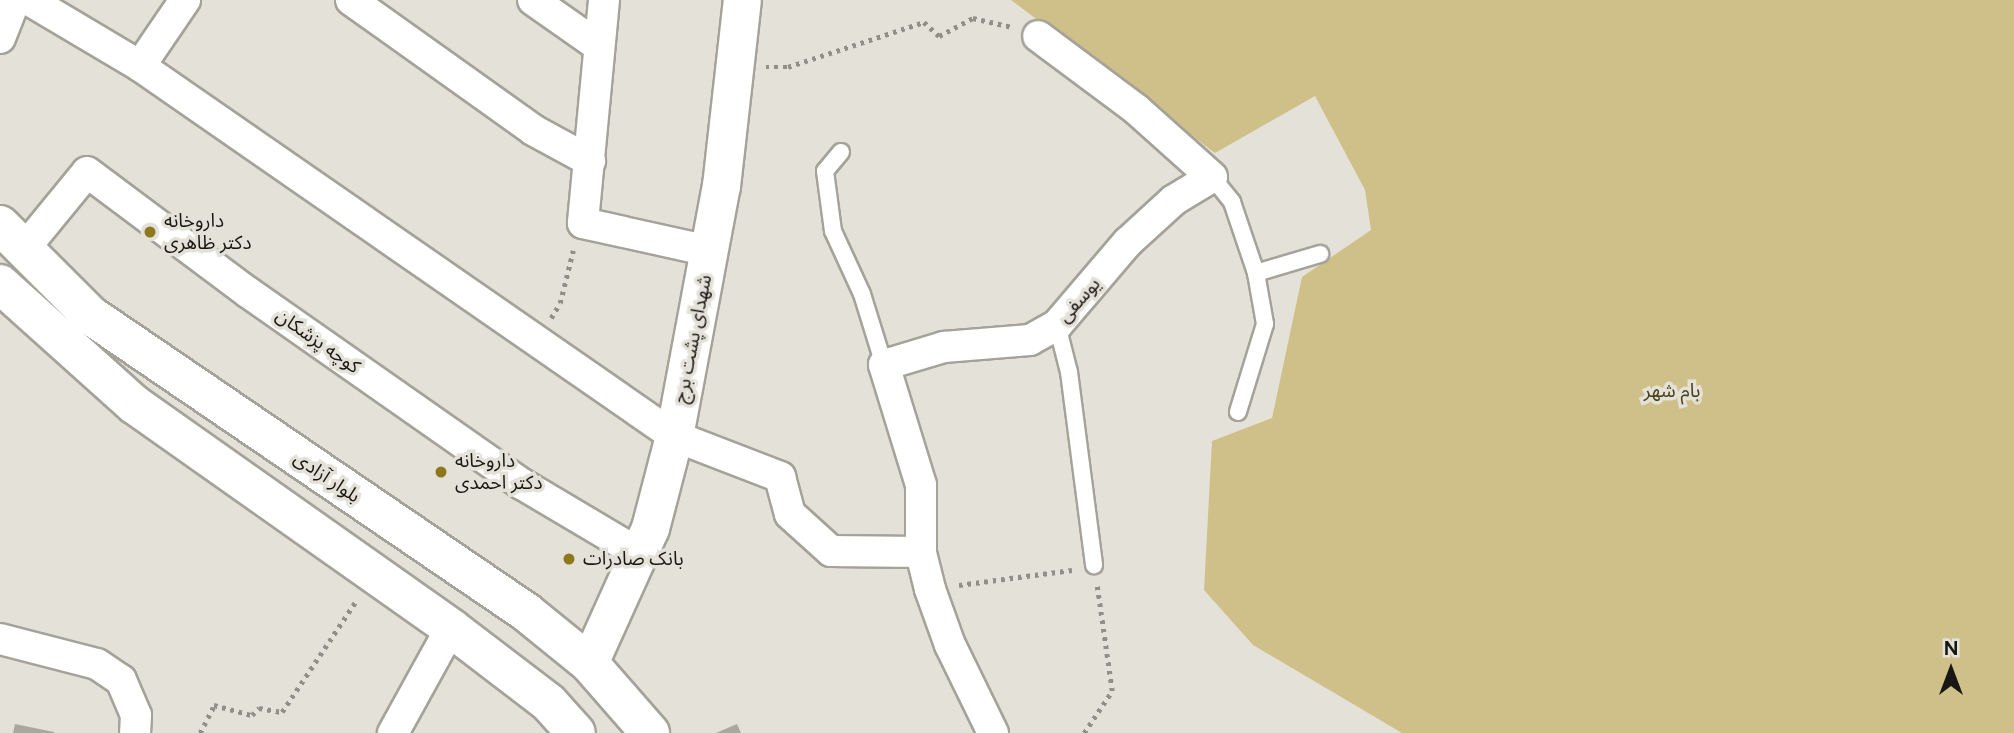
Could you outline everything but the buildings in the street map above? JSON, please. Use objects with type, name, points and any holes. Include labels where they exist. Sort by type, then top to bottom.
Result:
[{"type":"main road","name":"بلوار آزادی","points":[[12,237],[90,315],[526,612],[589,663],[650,733]]},
{"type":"main road","points":[[0,284],[135,405],[451,628],[549,703],[576,733]]},
{"type":"main road","points":[[549,703],[589,663]]},
{"type":"street","points":[[0,38],[15,0]]},
{"type":"street","points":[[29,0],[140,66],[674,436],[780,477],[790,514],[831,551],[921,552]]},
{"type":"street","points":[[140,66],[185,0]]},
{"type":"street","points":[[351,0],[533,130],[590,161]]},
{"type":"street","points":[[533,0],[597,45]]},
{"type":"street","points":[[604,0],[597,45],[590,161],[583,223],[709,251]]},
{"type":"street","name":"شهدای پشت برج","points":[[589,663],[638,553],[674,436],[709,251],[742,0]]},
{"type":"street","points":[[1038,36],[1136,109],[1212,177]]},
{"type":"street","name":"کوچه پزشکان","points":[[12,237],[87,172],[249,293],[522,484],[638,553]]},
{"type":"street","name":"یوسفی","points":[[884,365],[944,347],[1030,340],[1057,325],[1128,242],[1174,200],[1212,177]]},
{"type":"street","points":[[884,365],[921,485],[921,552],[930,589],[950,645],[993,733]]},
{"type":"street","points":[[393,733],[451,628]]},
{"type":"street","points":[[0,639],[97,664],[121,680],[136,715],[135,733]]},
{"type":"lane","points":[[841,152],[825,171],[833,231],[862,294],[884,365]]},
{"type":"lane","points":[[1212,177],[1232,202],[1256,273],[1265,324],[1238,412]]},
{"type":"lane","points":[[1256,273],[1320,254]]},
{"type":"lane","points":[[1057,325],[1069,372],[1094,565]]},
{"type":"path","points":[[734,66],[788,67],[924,22],[940,36],[973,18],[1038,36]]},
{"type":"path","points":[[538,341],[560,303],[583,223]]},
{"type":"path","points":[[930,589],[1094,565],[1112,691],[1084,733]]},
{"type":"path","points":[[200,733],[214,705],[252,715],[259,708],[282,712],[373,574]]},
{"type":"green space","name":"بام شهر","points":[[1011,0],[2014,0],[2014,733],[1402,733],[1253,645],[1204,590],[1212,441],[1272,418],[1302,277],[1371,230],[1365,190],[1315,96],[1215,153]]},
{"type":"place","name":"داروخانه دکتر ظاهری","points":[[150,232]]},
{"type":"place","name":"داروخانه دکتر احمدی","points":[[441,472]]},
{"type":"place","name":"بانک صادرات","points":[[569,559]]}]
